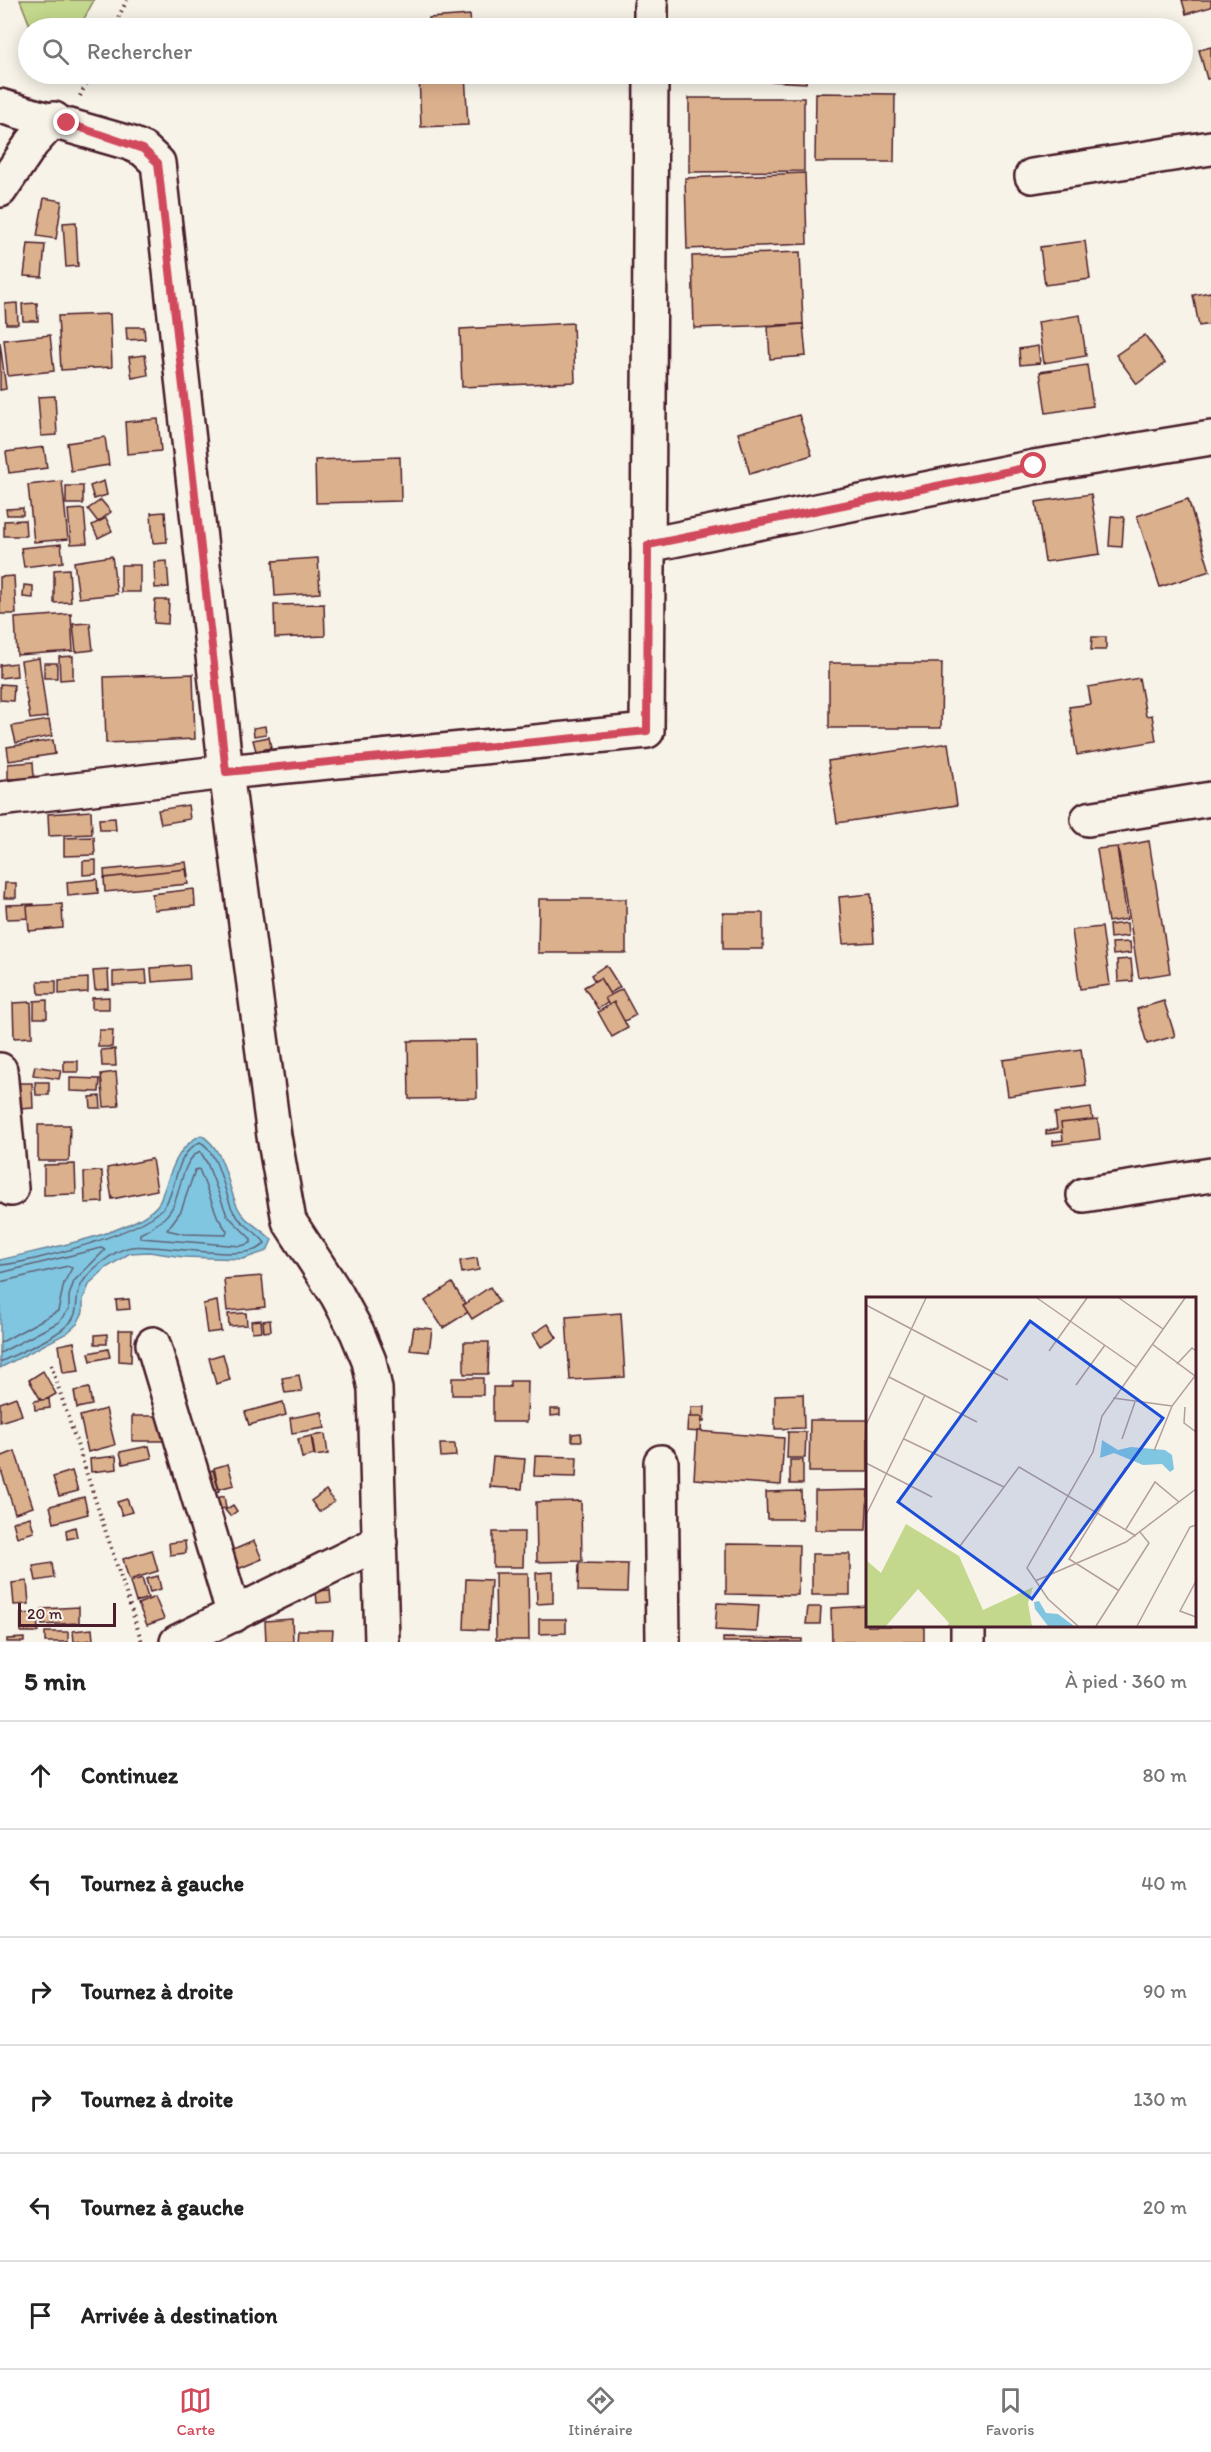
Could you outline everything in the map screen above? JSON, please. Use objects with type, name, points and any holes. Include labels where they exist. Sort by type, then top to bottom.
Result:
[{"type":"street","points":[[0,799],[226,772],[647,731],[651,84]]},
{"type":"street","points":[[0,106],[54,119],[129,143],[148,153],[158,163],[226,772],[274,1136],[289,1221],[337,1295],[369,1361],[375,1389],[382,1642]]},
{"type":"street","points":[[0,190],[25,152],[54,119]]},
{"type":"street","points":[[1032,176],[1211,148]]},
{"type":"street","points":[[648,545],[1034,466],[1211,438]]},
{"type":"street","points":[[1088,819],[1211,799]]},
{"type":"street","points":[[0,1070],[11,1189]]},
{"type":"street","points":[[1084,1196],[1211,1175]]},
{"type":"street","points":[[153,1344],[234,1615]]},
{"type":"street","points":[[661,1462],[663,1642]]},
{"type":"street","points":[[177,1642],[381,1542]]},
{"type":"path","points":[[118,18],[127,0]]},
{"type":"path","points":[[51,1365],[142,1642]]},
{"type":"green space","points":[[20,0],[94,0],[84,18],[27,18]]},
{"type":"water","points":[[201,1135],[216,1149],[221,1158],[241,1213],[272,1240],[267,1251],[243,1259],[183,1257],[149,1252],[130,1253],[106,1268],[90,1283],[83,1299],[83,1312],[77,1324],[67,1333],[0,1368],[0,1260],[109,1232],[148,1214],[160,1201],[182,1151]]},
{"type":"building","points":[[1182,0],[1211,0],[1211,7],[1186,14]]},
{"type":"building","points":[[470,15],[470,18],[429,18]]},
{"type":"building","points":[[1211,47],[1211,78],[1207,79],[1199,50]]},
{"type":"building","points":[[419,84],[466,84],[468,125],[421,127]]},
{"type":"building","points":[[816,93],[895,94],[894,162],[815,162]]},
{"type":"building","points":[[689,98],[804,98],[804,171],[689,172]]},
{"type":"building","points":[[805,173],[807,244],[687,249],[685,178]]},
{"type":"building","points":[[44,198],[62,201],[56,239],[37,236]]},
{"type":"building","points":[[76,222],[78,266],[66,267],[63,223]]},
{"type":"building","points":[[1085,241],[1090,279],[1045,285],[1040,247]]},
{"type":"building","points":[[28,244],[45,245],[42,277],[24,276]]},
{"type":"building","points":[[800,252],[803,324],[694,328],[692,256]]},
{"type":"building","points":[[1211,292],[1211,324],[1199,326],[1193,295]]},
{"type":"building","points":[[17,303],[18,324],[6,324],[5,304]]},
{"type":"building","points":[[37,303],[38,321],[23,321],[22,304]]},
{"type":"building","points":[[110,314],[112,367],[61,370],[58,316]]},
{"type":"building","points":[[1080,315],[1086,356],[1044,363],[1038,322]]},
{"type":"building","points":[[573,323],[575,382],[462,387],[460,329]]},
{"type":"building","points":[[803,324],[806,356],[770,359],[768,327]]},
{"type":"building","points":[[126,327],[144,327],[145,339],[127,340]]},
{"type":"building","points":[[50,335],[54,371],[8,376],[4,340]]},
{"type":"building","points":[[1145,335],[1165,363],[1137,384],[1116,355]]},
{"type":"building","points":[[0,342],[6,389],[0,390]]},
{"type":"building","points":[[1038,346],[1040,363],[1020,365],[1019,349]]},
{"type":"building","points":[[145,355],[148,375],[132,378],[129,357]]},
{"type":"building","points":[[1087,365],[1093,406],[1046,413],[1040,372]]},
{"type":"building","points":[[55,396],[57,435],[41,436],[38,397]]},
{"type":"building","points":[[799,415],[812,455],[750,474],[738,433]]},
{"type":"building","points":[[158,419],[161,451],[127,454],[125,422]]},
{"type":"building","points":[[105,437],[109,465],[71,471],[67,443]]},
{"type":"building","points":[[44,447],[47,468],[9,473],[6,452]]},
{"type":"building","points":[[400,457],[401,501],[316,503],[315,460]]},
{"type":"building","points":[[62,481],[68,539],[34,542],[28,485]]},
{"type":"building","points":[[104,481],[107,495],[94,499],[90,486]]},
{"type":"building","points":[[66,486],[83,486],[83,504],[66,504]]},
{"type":"building","points":[[1091,494],[1100,554],[1045,562],[1036,502]]},
{"type":"building","points":[[1188,499],[1210,571],[1160,587],[1137,516]]},
{"type":"building","points":[[101,500],[111,512],[98,522],[88,509]]},
{"type":"building","points":[[23,508],[23,515],[7,515],[6,509]]},
{"type":"building","points":[[84,509],[87,543],[71,544],[68,510]]},
{"type":"building","points":[[165,512],[167,542],[153,543],[151,513]]},
{"type":"building","points":[[1111,516],[1124,517],[1122,547],[1109,546]]},
{"type":"building","points":[[106,518],[112,531],[98,538],[92,525]]},
{"type":"building","points":[[25,520],[26,536],[4,536],[4,521]]},
{"type":"building","points":[[61,544],[63,562],[24,567],[21,548]]},
{"type":"building","points":[[112,556],[117,594],[79,598],[74,562]]},
{"type":"building","points":[[318,558],[320,593],[275,596],[273,561]]},
{"type":"building","points":[[167,561],[169,587],[155,588],[154,562]]},
{"type":"building","points":[[121,565],[140,565],[140,592],[121,592]]},
{"type":"building","points":[[69,569],[71,602],[54,603],[54,570]]},
{"type":"building","points":[[14,576],[16,614],[0,614],[0,577]]},
{"type":"building","points":[[24,585],[33,586],[33,598],[23,597]]},
{"type":"building","points":[[155,600],[169,600],[168,624],[154,623]]},
{"type":"building","points":[[324,604],[325,636],[275,638],[274,605]]},
{"type":"building","points":[[71,614],[73,651],[17,655],[15,618]]},
{"type":"building","points":[[90,623],[93,650],[76,652],[73,624]]},
{"type":"building","points":[[1092,637],[1106,637],[1106,650],[1091,650]]},
{"type":"building","points":[[73,656],[73,679],[60,680],[59,657]]},
{"type":"building","points":[[39,658],[47,717],[30,719],[21,661]]},
{"type":"building","points":[[16,663],[17,676],[0,678],[0,665]]},
{"type":"building","points":[[44,663],[57,663],[57,678],[44,678]]},
{"type":"building","points":[[829,663],[942,663],[941,728],[829,728]]},
{"type":"building","points":[[193,674],[195,739],[106,743],[104,677]]},
{"type":"building","points":[[1139,678],[1146,716],[1152,715],[1156,741],[1077,755],[1069,707],[1091,704],[1088,687]]},
{"type":"building","points":[[0,684],[14,685],[13,701],[0,700]]},
{"type":"building","points":[[49,720],[52,736],[16,743],[12,726]]},
{"type":"building","points":[[265,726],[266,734],[254,736],[253,728]]},
{"type":"building","points":[[269,737],[271,748],[256,751],[253,740]]},
{"type":"building","points":[[53,740],[55,754],[9,761],[7,747]]},
{"type":"building","points":[[948,743],[957,805],[837,823],[828,761]]},
{"type":"building","points":[[33,762],[34,778],[8,779],[8,764]]},
{"type":"building","points":[[188,805],[190,819],[161,824],[158,810]]},
{"type":"building","points":[[91,811],[92,834],[49,836],[48,814]]},
{"type":"building","points":[[115,818],[116,830],[100,830],[99,819]]},
{"type":"building","points":[[94,837],[95,855],[64,856],[64,838]]},
{"type":"building","points":[[1149,841],[1170,973],[1139,978],[1118,847]]},
{"type":"building","points":[[1117,847],[1127,919],[1108,922],[1097,849]]},
{"type":"building","points":[[96,860],[96,874],[83,875],[83,861]]},
{"type":"building","points":[[186,862],[188,876],[105,884],[104,870]]},
{"type":"building","points":[[186,869],[188,884],[105,892],[104,878]]},
{"type":"building","points":[[97,879],[98,893],[68,896],[67,882]]},
{"type":"building","points":[[5,883],[16,883],[16,898],[4,898]]},
{"type":"building","points":[[194,889],[195,906],[154,910],[152,894]]},
{"type":"building","points":[[871,894],[874,942],[843,944],[839,897]]},
{"type":"building","points":[[539,899],[626,899],[626,953],[538,953]]},
{"type":"building","points":[[34,904],[34,918],[7,919],[6,905]]},
{"type":"building","points":[[62,904],[63,928],[29,931],[27,906]]},
{"type":"building","points":[[723,913],[763,913],[763,949],[723,949]]},
{"type":"building","points":[[1127,923],[1128,936],[1110,938],[1109,925]]},
{"type":"building","points":[[1102,927],[1110,985],[1080,989],[1072,930]]},
{"type":"building","points":[[1130,942],[1131,953],[1113,955],[1112,943]]},
{"type":"building","points":[[1131,959],[1133,981],[1118,982],[1117,960]]},
{"type":"building","points":[[189,965],[190,979],[152,982],[151,968]]},
{"type":"building","points":[[606,965],[620,987],[604,997],[591,975]]},
{"type":"building","points":[[108,970],[109,989],[95,990],[93,971]]},
{"type":"building","points":[[146,970],[147,984],[113,985],[113,972]]},
{"type":"building","points":[[88,978],[88,992],[59,994],[59,980]]},
{"type":"building","points":[[600,978],[613,999],[598,1009],[584,987]]},
{"type":"building","points":[[38,981],[56,981],[56,994],[39,994]]},
{"type":"building","points":[[622,989],[636,1015],[619,1024],[605,998]]},
{"type":"building","points":[[109,997],[109,1009],[92,1009],[92,998]]},
{"type":"building","points":[[47,1000],[47,1018],[34,1018],[34,1001]]},
{"type":"building","points":[[1164,1001],[1175,1036],[1147,1044],[1137,1009]]},
{"type":"building","points":[[31,1002],[32,1037],[14,1038],[13,1003]]},
{"type":"building","points":[[614,1002],[628,1028],[612,1037],[598,1012]]},
{"type":"building","points":[[99,1030],[113,1030],[112,1047],[98,1047]]},
{"type":"building","points":[[476,1040],[477,1098],[409,1099],[408,1041]]},
{"type":"building","points":[[115,1049],[116,1066],[102,1066],[101,1050]]},
{"type":"building","points":[[1081,1049],[1086,1085],[1008,1096],[1003,1060]]},
{"type":"building","points":[[64,1061],[78,1061],[78,1072],[64,1072]]},
{"type":"building","points":[[35,1066],[61,1070],[59,1079],[33,1075]]},
{"type":"building","points":[[116,1072],[119,1106],[104,1107],[101,1074]]},
{"type":"building","points":[[70,1078],[100,1079],[99,1092],[70,1091]]},
{"type":"building","points":[[35,1082],[49,1082],[49,1095],[36,1095]]},
{"type":"building","points":[[18,1083],[32,1083],[33,1108],[20,1109]]},
{"type":"building","points":[[100,1096],[101,1108],[91,1108],[90,1097]]},
{"type":"building","points":[[1091,1108],[1094,1128],[1046,1134],[1046,1131],[1057,1129],[1055,1113]]},
{"type":"building","points":[[1098,1119],[1100,1139],[1053,1145],[1053,1141],[1063,1140],[1061,1123]]},
{"type":"building","points":[[38,1125],[70,1125],[69,1161],[38,1161]]},
{"type":"building","points":[[152,1159],[157,1190],[112,1199],[107,1168]]},
{"type":"building","points":[[75,1164],[76,1194],[44,1195],[44,1165]]},
{"type":"building","points":[[102,1171],[103,1202],[85,1203],[84,1172]]},
{"type":"building","points":[[477,1258],[479,1270],[462,1273],[460,1261]]},
{"type":"building","points":[[262,1276],[265,1307],[227,1311],[224,1279]]},
{"type":"building","points":[[452,1283],[470,1311],[443,1328],[425,1301]]},
{"type":"building","points":[[490,1287],[499,1302],[472,1319],[463,1305]]},
{"type":"building","points":[[129,1299],[130,1309],[117,1310],[116,1300]]},
{"type":"building","points":[[217,1301],[221,1331],[207,1333],[203,1304]]},
{"type":"building","points":[[246,1313],[247,1325],[229,1326],[228,1314]]},
{"type":"building","points":[[621,1313],[625,1377],[570,1380],[566,1317]]},
{"type":"building","points":[[261,1320],[262,1331],[252,1332],[251,1321]]},
{"type":"building","points":[[270,1320],[271,1331],[264,1332],[263,1321]]},
{"type":"building","points":[[548,1324],[557,1338],[541,1347],[533,1334]]},
{"type":"building","points":[[414,1327],[432,1329],[429,1352],[410,1350]]},
{"type":"building","points":[[119,1330],[132,1330],[131,1362],[119,1361]]},
{"type":"building","points":[[107,1334],[107,1344],[95,1344],[95,1335]]},
{"type":"building","points":[[74,1342],[79,1371],[63,1373],[59,1345]]},
{"type":"building","points":[[464,1342],[489,1342],[488,1374],[464,1374]]},
{"type":"building","points":[[108,1349],[110,1357],[91,1361],[89,1353]]},
{"type":"building","points":[[223,1354],[230,1380],[216,1384],[209,1358]]},
{"type":"building","points":[[43,1371],[56,1394],[42,1402],[29,1380]]},
{"type":"building","points":[[299,1375],[302,1391],[285,1393],[282,1378]]},
{"type":"building","points":[[452,1378],[483,1378],[483,1395],[452,1395]]},
{"type":"building","points":[[510,1381],[528,1381],[527,1422],[493,1422],[493,1387],[510,1387]]},
{"type":"building","points":[[89,1388],[92,1405],[77,1408],[74,1391]]},
{"type":"building","points":[[803,1394],[804,1428],[775,1429],[775,1395]]},
{"type":"building","points":[[16,1397],[22,1415],[0,1422],[0,1403]]},
{"type":"building","points":[[49,1399],[50,1408],[35,1410],[34,1401]]},
{"type":"building","points":[[283,1402],[286,1415],[249,1425],[245,1412]]},
{"type":"building","points":[[691,1407],[705,1407],[704,1422],[690,1421]]},
{"type":"building","points":[[106,1409],[115,1445],[88,1452],[80,1416]]},
{"type":"building","points":[[551,1409],[560,1409],[560,1415],[551,1416]]},
{"type":"building","points":[[322,1412],[325,1428],[292,1433],[290,1418]]},
{"type":"building","points":[[132,1416],[172,1416],[171,1441],[132,1441]]},
{"type":"building","points":[[688,1417],[702,1417],[701,1432],[687,1431]]},
{"type":"building","points":[[810,1420],[866,1420],[866,1472],[809,1472]]},
{"type":"building","points":[[697,1431],[784,1438],[781,1485],[694,1479]]},
{"type":"building","points":[[788,1432],[806,1432],[805,1458],[787,1458]]},
{"type":"building","points":[[581,1433],[582,1441],[572,1441],[572,1434]]},
{"type":"building","points":[[325,1434],[328,1454],[315,1456],[312,1436]]},
{"type":"building","points":[[311,1436],[314,1455],[302,1458],[298,1439]]},
{"type":"building","points":[[440,1444],[455,1444],[456,1456],[441,1457]]},
{"type":"building","points":[[149,1446],[152,1458],[123,1464],[120,1452]]},
{"type":"building","points":[[15,1451],[33,1507],[15,1513],[0,1467],[0,1457]]},
{"type":"building","points":[[116,1456],[117,1469],[91,1472],[90,1459]]},
{"type":"building","points":[[535,1456],[577,1457],[576,1477],[534,1476]]},
{"type":"building","points":[[493,1457],[525,1459],[522,1489],[490,1487]]},
{"type":"building","points":[[790,1460],[803,1460],[803,1484],[790,1484]]},
{"type":"building","points":[[228,1464],[234,1485],[219,1489],[214,1468]]},
{"type":"building","points":[[213,1470],[219,1491],[206,1495],[200,1474]]},
{"type":"building","points":[[72,1471],[78,1491],[59,1496],[53,1477]]},
{"type":"building","points":[[326,1490],[334,1502],[319,1512],[311,1501]]},
{"type":"building","points":[[866,1490],[866,1530],[815,1530],[815,1491]]},
{"type":"building","points":[[801,1491],[802,1519],[767,1519],[766,1492]]},
{"type":"building","points":[[224,1496],[226,1508],[215,1510],[213,1499]]},
{"type":"building","points":[[84,1497],[88,1514],[54,1523],[50,1506]]},
{"type":"building","points":[[127,1499],[132,1512],[122,1515],[117,1502]]},
{"type":"building","points":[[581,1501],[582,1561],[537,1562],[536,1502]]},
{"type":"building","points":[[233,1505],[237,1511],[230,1516],[225,1510]]},
{"type":"building","points":[[30,1517],[34,1532],[17,1537],[13,1522]]},
{"type":"building","points":[[75,1527],[77,1537],[67,1539],[66,1530]]},
{"type":"building","points":[[493,1532],[524,1532],[523,1567],[493,1567]]},
{"type":"building","points":[[185,1541],[186,1553],[170,1555],[169,1543]]},
{"type":"building","points":[[254,1541],[262,1559],[238,1569],[231,1551]]},
{"type":"building","points":[[726,1544],[799,1545],[798,1595],[726,1594]]},
{"type":"building","points":[[152,1550],[158,1571],[129,1580],[123,1559]]},
{"type":"building","points":[[812,1554],[850,1554],[850,1595],[812,1595]]},
{"type":"building","points":[[52,1563],[54,1578],[36,1581],[33,1566]]},
{"type":"building","points":[[579,1563],[628,1564],[627,1592],[578,1591]]},
{"type":"building","points":[[553,1572],[553,1603],[537,1604],[536,1573]]},
{"type":"building","points":[[495,1573],[528,1573],[529,1640],[496,1640]]},
{"type":"building","points":[[158,1576],[161,1589],[150,1592],[146,1579]]},
{"type":"building","points":[[142,1578],[148,1598],[136,1602],[130,1582]]},
{"type":"building","points":[[466,1579],[491,1580],[488,1630],[464,1629]]},
{"type":"building","points":[[27,1581],[29,1604],[14,1605],[12,1583]]},
{"type":"building","points":[[330,1590],[331,1602],[317,1603],[316,1591]]},
{"type":"building","points":[[155,1597],[164,1619],[147,1625],[138,1604]]},
{"type":"building","points":[[717,1603],[759,1605],[757,1632],[715,1630]]},
{"type":"building","points":[[866,1606],[866,1627],[924,1627],[924,1642],[832,1642],[831,1608]]},
{"type":"building","points":[[79,1607],[79,1623],[42,1625],[42,1609]]},
{"type":"building","points":[[808,1607],[821,1607],[820,1624],[806,1624]]},
{"type":"building","points":[[37,1613],[38,1632],[21,1632],[21,1614]]},
{"type":"building","points":[[292,1619],[293,1642],[266,1642],[265,1621]]},
{"type":"building","points":[[539,1619],[566,1619],[566,1633],[539,1634]]},
{"type":"building","points":[[92,1629],[93,1640],[74,1642],[73,1631]]},
{"type":"building","points":[[298,1630],[333,1630],[332,1642],[297,1642]]},
{"type":"building","points":[[45,1632],[68,1632],[68,1642],[45,1642]]},
{"type":"building","points":[[24,1638],[24,1642],[7,1642],[7,1639]]},
{"type":"building","points":[[723,1638],[802,1639],[802,1642],[723,1642]]},
{"type":"route","points":[[67,123],[143,149],[158,163],[226,772],[647,731],[648,545],[1034,466]]}]
